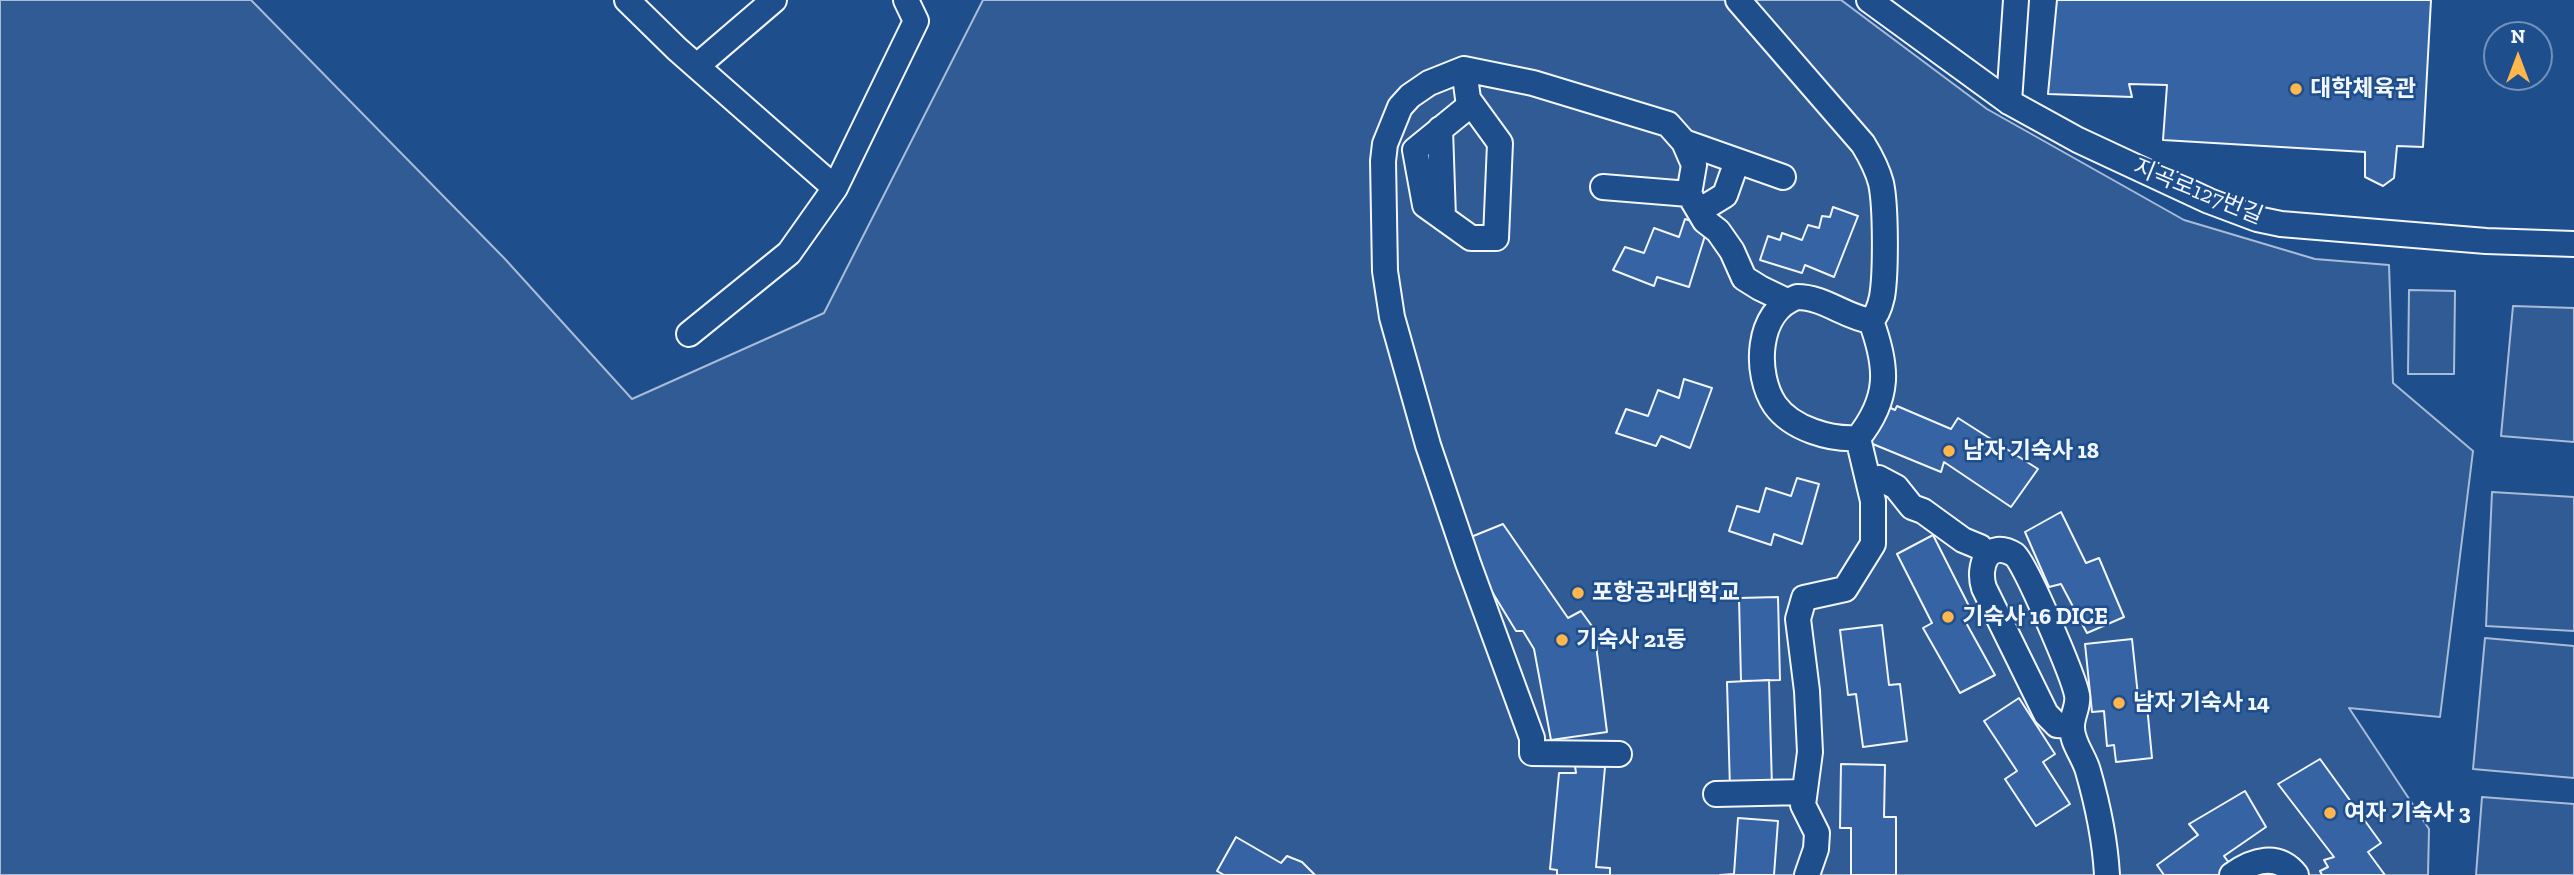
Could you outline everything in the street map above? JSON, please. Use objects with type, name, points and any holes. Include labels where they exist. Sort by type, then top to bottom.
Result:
[{"type":"street","points":[[627,0],[835,188]]},
{"type":"street","points":[[697,66],[774,0]]},
{"type":"street","points":[[689,334],[789,253],[835,188],[916,22],[906,0]]},
{"type":"street","points":[[1738,0],[1874,160],[1882,186],[1883,275],[1882,298],[1876,316],[1871,321]]},
{"type":"street","name":"지곡로127번길","points":[[1869,0],[2009,102],[2078,139],[2185,190],[2257,219],[2281,224],[2486,241],[2574,244]]},
{"type":"street","points":[[2009,102],[2016,0]]},
{"type":"street","points":[[1619,754],[1532,753],[1532,738],[1468,563],[1429,445],[1392,317],[1385,271],[1383,223],[1385,144],[1400,107],[1429,83],[1464,69],[1533,83],[1668,124],[1684,142],[1693,165],[1694,202],[1704,222],[1718,231],[1732,251],[1744,278],[1787,300]]},
{"type":"street","points":[[1464,69],[1468,99],[1469,106],[1415,150],[1425,205],[1471,238],[1496,238],[1500,144],[1468,99]]},
{"type":"street","points":[[1684,142],[1783,177]]},
{"type":"street","points":[[1602,187],[1694,202],[1725,195],[1737,161]]},
{"type":"street","points":[[1858,438],[1832,437],[1802,425],[1777,407],[1770,395],[1763,365],[1764,338],[1773,316],[1787,300],[1797,297],[1813,299],[1840,308],[1858,319],[1871,321]]},
{"type":"street","points":[[1858,438],[1872,420],[1880,399],[1883,376],[1883,361],[1871,321]]},
{"type":"street","points":[[1807,875],[1816,849],[1817,832],[1802,805],[1810,752],[1810,727],[1798,619],[1804,598],[1845,589],[1873,544],[1873,500],[1858,438]]},
{"type":"street","points":[[1870,482],[1879,478],[1896,487],[1912,507],[1923,511],[1963,540],[1980,547],[1986,555]]},
{"type":"street","points":[[2072,726],[2057,725],[2046,714],[1984,588],[1982,566],[1986,555],[1994,551],[2015,555],[2023,563],[2036,597],[2065,656],[2077,695],[2072,726],[2101,816],[2106,875]]},
{"type":"street","points":[[1716,793],[1804,792]]},
{"type":"street","points":[[2232,875],[2249,865],[2271,860],[2286,863],[2296,875]]},
{"type":"shaded area","name":"포항공과대학교","points":[[0,0],[251,0],[505,259],[632,399],[824,313],[983,0],[1841,0],[1987,109],[2184,220],[2315,259],[2389,265],[2393,383],[2473,451],[2440,717],[2349,708],[2429,829],[2428,875],[0,875]]},
{"type":"shaded area","points":[[2409,290],[2455,291],[2454,374],[2408,374]]},
{"type":"shaded area","points":[[2513,306],[2574,308],[2574,442],[2501,436]]},
{"type":"shaded area","points":[[2492,492],[2574,497],[2574,631],[2486,626]]},
{"type":"shaded area","points":[[2485,638],[2574,646],[2574,778],[2473,769]]},
{"type":"shaded area","points":[[2482,797],[2574,804],[2574,875],[2476,875]]},
{"type":"building","name":"대학체육관","points":[[2057,0],[2431,0],[2423,147],[2397,146],[2394,178],[2383,186],[2365,177],[2365,152],[2163,140],[2167,85],[2129,84],[2132,97],[2048,94]]},
{"type":"building","points":[[1833,207],[1858,216],[1834,277],[1805,265],[1802,273],[1760,260],[1768,236],[1780,240],[1782,233],[1802,240],[1808,225],[1819,228],[1822,216],[1830,217]]},
{"type":"building","points":[[1685,219],[1708,226],[1689,287],[1657,277],[1654,286],[1613,270],[1625,247],[1644,253],[1654,228],[1679,237]]},
{"type":"building","points":[[1684,379],[1712,388],[1690,448],[1661,436],[1656,446],[1616,433],[1626,409],[1648,416],[1658,390],[1679,398]]},
{"type":"building","name":"남자 기숙사 18","points":[[1882,404],[1895,410],[1897,406],[1951,429],[1958,418],[2038,469],[2011,507],[1944,462],[1941,472],[1863,440]]},
{"type":"building","points":[[1797,478],[1819,484],[1802,544],[1774,534],[1771,545],[1729,531],[1737,506],[1759,512],[1766,488],[1791,496]]},
{"type":"building","points":[[2061,512],[2086,563],[2099,558],[2124,617],[2087,633],[2061,584],[2049,587],[2025,532]]},
{"type":"building","name":"기숙사 21동","points":[[1503,524],[1568,618],[1581,611],[1594,629],[1607,732],[1551,740],[1534,649],[1523,631],[1516,631],[1461,541]]},
{"type":"building","name":"기숙사 16 DICE","points":[[1933,535],[1973,614],[1964,619],[1995,675],[1960,693],[1923,628],[1932,623],[1897,554]]},
{"type":"building","points":[[1778,597],[1780,680],[1741,681],[1739,598]]},
{"type":"building","points":[[1882,625],[1889,685],[1900,684],[1907,741],[1863,747],[1856,694],[1848,695],[1840,630]]},
{"type":"building","name":"남자 기숙사 14","points":[[2132,639],[2138,696],[2146,695],[2152,758],[2116,762],[2114,745],[2107,746],[2104,711],[2092,712],[2085,644]]},
{"type":"building","points":[[1769,680],[1772,787],[1730,789],[1727,682]]},
{"type":"building","points":[[2019,698],[2055,754],[2043,762],[2070,804],[2036,826],[2005,779],[2017,771],[1984,721]]},
{"type":"building","name":"여자 기숙사 3","points":[[2320,759],[2381,843],[2368,852],[2385,875],[2322,875],[2320,871],[2328,867],[2324,860],[2334,857],[2278,784]]},
{"type":"building","points":[[1841,764],[1885,765],[1884,817],[1896,817],[1896,875],[1851,875],[1851,828],[1840,828]]},
{"type":"building","points":[[1575,766],[1605,767],[1596,867],[1610,868],[1610,875],[1557,875],[1557,870],[1550,869],[1559,773],[1576,773]]},
{"type":"building","points":[[2245,791],[2266,827],[2224,856],[2232,867],[2219,875],[2164,875],[2157,865],[2198,835],[2189,824]]},
{"type":"building","points":[[1738,818],[1778,821],[1774,875],[1720,875],[1734,874]]},
{"type":"building","points":[[1236,837],[1281,863],[1287,856],[1302,862],[1315,875],[1224,875],[1217,871]]},
{"type":"place","name":"대학체육관","points":[[2296,89]]},
{"type":"place","name":"남자 기숙사 18","points":[[1949,451]]},
{"type":"place","name":"포항공과대학교","points":[[1578,593]]},
{"type":"place","name":"기숙사 16 DICE","points":[[1948,617]]},
{"type":"place","name":"기숙사 21동","points":[[1562,640]]},
{"type":"place","name":"남자 기숙사 14","points":[[2119,703]]},
{"type":"place","name":"여자 기숙사 3","points":[[2330,813]]}]
